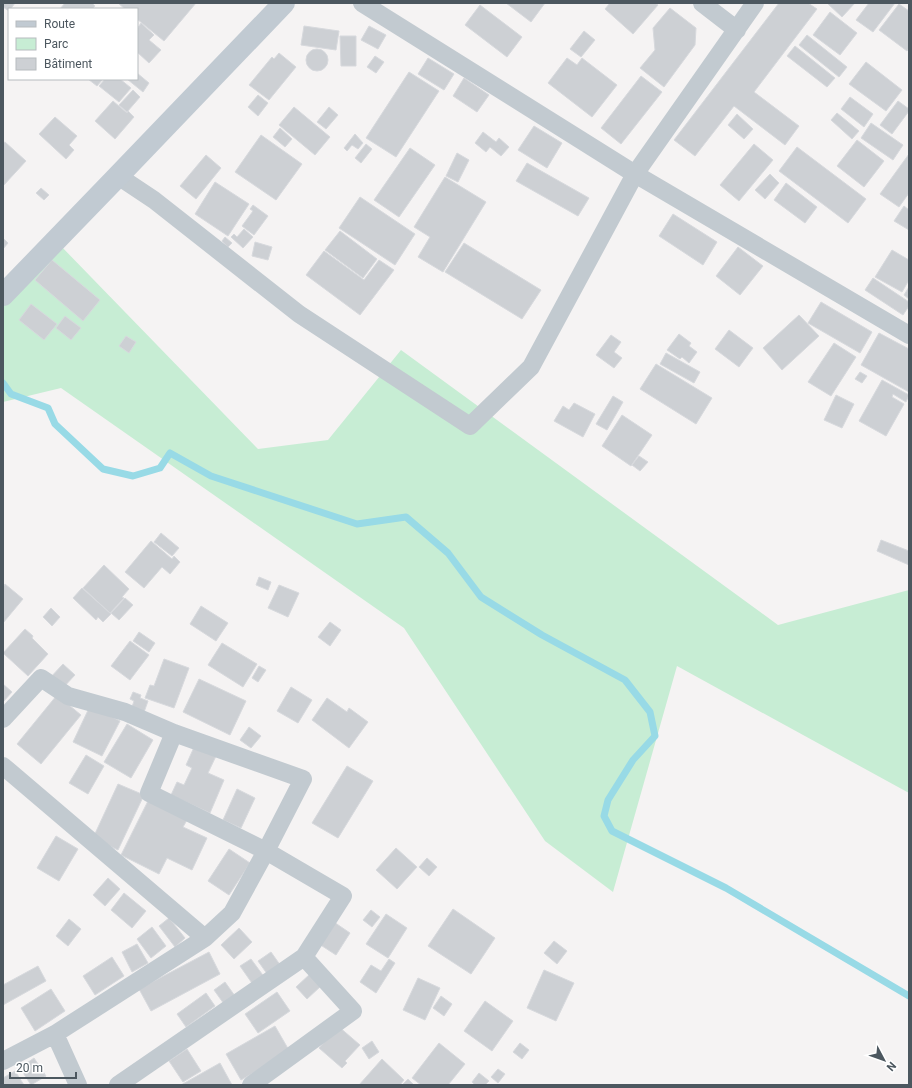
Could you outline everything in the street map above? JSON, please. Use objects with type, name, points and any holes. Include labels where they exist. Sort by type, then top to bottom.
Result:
[{"type":"street","points":[[3,295],[284,3]]},
{"type":"street","points":[[362,3],[635,174],[909,335]]},
{"type":"street","points":[[702,3],[737,30]]},
{"type":"street","points":[[118,176],[154,200],[299,314],[470,426],[531,367],[635,174],[755,3]]},
{"type":"street","points":[[3,719],[41,678],[68,696],[125,712],[174,733],[303,779],[232,913],[205,938],[55,1034],[3,1061]]},
{"type":"street","points":[[118,1085],[304,957],[343,896],[266,851],[149,793],[174,733]]},
{"type":"street","points":[[3,766],[205,938]]},
{"type":"street","points":[[251,1085],[353,1011],[304,957]]},
{"type":"street","points":[[55,1034],[78,1085]]},
{"type":"green space","points":[[58,243],[258,449],[328,440],[401,350],[778,625],[909,590],[909,793],[677,666],[613,892],[545,841],[404,628],[61,388],[3,402],[3,303]]},
{"type":"building","points":[[3,3],[15,3],[11,8],[8,8],[8,10],[3,7]]},
{"type":"building","points":[[65,3],[92,3],[95,6],[93,8],[61,8]]},
{"type":"building","points":[[118,3],[196,3],[164,41],[138,20],[138,8],[124,8]]},
{"type":"building","points":[[506,3],[545,3],[531,22]]},
{"type":"building","points":[[610,3],[655,3],[658,5],[633,34],[605,9]]},
{"type":"building","points":[[779,3],[808,3],[817,9],[754,92],[799,126],[785,145],[734,106],[695,156],[674,140]]},
{"type":"building","points":[[827,3],[855,3],[842,17]]},
{"type":"building","points":[[869,3],[895,3],[873,32],[856,20]]},
{"type":"building","points":[[899,4],[909,11],[909,48],[907,51],[879,30]]},
{"type":"building","points":[[480,5],[522,37],[507,57],[465,25]]},
{"type":"building","points":[[670,8],[696,28],[695,45],[664,87],[640,68],[655,50],[653,28]]},
{"type":"building","points":[[830,12],[857,33],[840,55],[813,35]]},
{"type":"building","points":[[141,23],[154,35],[149,40],[161,50],[149,63],[138,53],[138,28]]},
{"type":"building","points":[[304,26],[339,31],[336,50],[301,45]]},
{"type":"building","points":[[369,26],[386,35],[378,49],[361,40]]},
{"type":"building","points":[[584,31],[595,40],[581,57],[570,49]]},
{"type":"building","points":[[807,35],[847,67],[839,77],[799,45]]},
{"type":"building","points":[[340,36],[356,36],[356,66],[341,66]]},
{"type":"building","points":[[795,46],[835,78],[827,87],[787,56]]},
{"type":"building","points":[[317,49],[325,52],[328,60],[325,68],[317,71],[309,68],[306,60],[309,52]]},
{"type":"building","points":[[279,53],[296,67],[269,100],[249,85],[272,57],[274,59]]},
{"type":"building","points":[[375,56],[384,62],[376,73],[367,67]]},
{"type":"building","points":[[428,58],[454,74],[444,90],[418,74]]},
{"type":"building","points":[[567,58],[577,65],[582,58],[617,85],[592,117],[548,83]]},
{"type":"building","points":[[866,62],[902,90],[886,111],[849,84]]},
{"type":"building","points":[[409,72],[439,91],[396,157],[366,138]]},
{"type":"building","points":[[138,74],[149,83],[143,92],[128,80],[138,80]]},
{"type":"building","points":[[641,76],[662,92],[621,144],[601,128]]},
{"type":"building","points":[[464,78],[489,95],[477,112],[453,96]]},
{"type":"building","points":[[89,80],[102,80],[97,86]]},
{"type":"building","points":[[104,80],[121,80],[131,88],[119,102],[99,86]]},
{"type":"building","points":[[133,90],[140,97],[127,112],[119,105]]},
{"type":"building","points":[[258,95],[268,103],[258,116],[248,107]]},
{"type":"building","points":[[850,97],[873,114],[864,127],[841,109]]},
{"type":"building","points":[[113,101],[134,117],[115,139],[95,121]]},
{"type":"building","points":[[898,101],[909,109],[909,111],[892,134],[880,125]]},
{"type":"building","points":[[294,107],[330,137],[315,155],[279,125]]},
{"type":"building","points":[[329,107],[338,115],[326,129],[317,122]]},
{"type":"building","points":[[837,113],[859,131],[852,139],[831,120]]},
{"type":"building","points":[[737,114],[753,129],[744,139],[728,125]]},
{"type":"building","points":[[55,117],[77,136],[69,145],[74,150],[66,159],[39,134]]},
{"type":"building","points":[[871,123],[903,145],[893,160],[861,138]]},
{"type":"building","points":[[534,126],[562,143],[547,168],[518,150]]},
{"type":"building","points":[[280,128],[292,139],[285,147],[273,137]]},
{"type":"building","points":[[483,132],[496,142],[499,138],[509,147],[501,156],[490,147],[486,152],[475,143]]},
{"type":"building","points":[[355,134],[363,143],[358,149],[352,145],[347,151],[344,148]]},
{"type":"building","points":[[261,135],[302,164],[276,200],[235,172]]},
{"type":"building","points":[[857,140],[884,161],[864,187],[837,166]]},
{"type":"building","points":[[5,142],[26,161],[3,186],[3,143]]},
{"type":"building","points":[[366,144],[372,149],[361,163],[355,158]]},
{"type":"building","points":[[754,144],[773,160],[739,201],[720,185]]},
{"type":"building","points":[[797,147],[866,199],[848,223],[779,171]]},
{"type":"building","points":[[410,148],[435,165],[399,217],[374,200]]},
{"type":"building","points":[[457,153],[469,160],[458,182],[446,176]]},
{"type":"building","points":[[909,154],[909,193],[899,207],[880,194]]},
{"type":"building","points":[[206,155],[221,168],[196,199],[180,186]]},
{"type":"building","points":[[527,163],[589,198],[578,216],[516,181]]},
{"type":"building","points":[[770,174],[779,183],[765,199],[755,190]]},
{"type":"building","points":[[445,177],[486,202],[443,272],[418,257],[430,237],[414,227]]},
{"type":"building","points":[[215,182],[249,204],[228,236],[195,214]]},
{"type":"building","points":[[786,183],[817,207],[805,223],[774,200]]},
{"type":"building","points":[[41,188],[49,195],[44,200],[36,193]]},
{"type":"building","points":[[360,197],[415,234],[395,265],[339,228]]},
{"type":"building","points":[[253,205],[268,216],[254,235],[242,226],[253,211],[250,209]]},
{"type":"building","points":[[904,206],[909,210],[909,230],[894,221]]},
{"type":"building","points":[[673,214],[717,242],[703,265],[659,236]]},
{"type":"building","points":[[244,229],[253,237],[243,248],[231,237],[234,234],[237,237]]},
{"type":"building","points":[[340,231],[377,259],[363,278],[325,250]]},
{"type":"building","points":[[225,237],[232,243],[228,247],[222,241]]},
{"type":"building","points":[[3,238],[8,243],[3,249]]},
{"type":"building","points":[[255,242],[272,247],[268,260],[252,256]]},
{"type":"building","points":[[464,243],[541,290],[522,319],[445,272]]},
{"type":"building","points":[[738,247],[763,266],[740,295],[716,276]]},
{"type":"building","points":[[892,250],[909,260],[909,280],[902,292],[875,277]]},
{"type":"building","points":[[324,251],[364,280],[379,260],[394,270],[360,315],[306,275]]},
{"type":"building","points":[[52,260],[100,300],[83,321],[35,280]]},
{"type":"building","points":[[873,278],[909,302],[909,306],[903,315],[865,290]]},
{"type":"building","points":[[909,287],[909,299],[904,295]]},
{"type":"building","points":[[821,302],[872,332],[860,353],[808,323]]},
{"type":"building","points":[[31,304],[57,324],[44,340],[19,320]]},
{"type":"building","points":[[799,315],[819,336],[782,370],[763,348]]},
{"type":"building","points":[[65,316],[81,328],[71,340],[56,328]]},
{"type":"building","points":[[729,330],[753,348],[739,367],[715,349]]},
{"type":"building","points":[[879,333],[909,349],[909,392],[861,365]]},
{"type":"building","points":[[679,334],[691,343],[689,346],[697,352],[689,363],[682,357],[680,359],[667,350]]},
{"type":"building","points":[[611,335],[621,342],[614,352],[622,358],[614,368],[596,355]]},
{"type":"building","points":[[126,336],[136,342],[129,353],[119,346]]},
{"type":"building","points":[[834,343],[856,357],[831,396],[808,382]]},
{"type":"building","points":[[666,353],[700,372],[694,383],[660,364]]},
{"type":"building","points":[[656,364],[712,398],[696,424],[640,389]]},
{"type":"building","points":[[860,372],[867,376],[862,383],[855,379]]},
{"type":"building","points":[[882,380],[909,395],[906,402],[893,394],[892,397],[904,404],[886,436],[859,421]]},
{"type":"building","points":[[836,395],[854,404],[842,428],[824,420]]},
{"type":"building","points":[[613,396],[623,402],[607,430],[596,424]]},
{"type":"building","points":[[574,403],[595,414],[583,437],[554,421],[563,406],[569,410]]},
{"type":"building","points":[[622,415],[652,435],[631,466],[602,446]]},
{"type":"building","points":[[639,456],[648,462],[640,471],[632,465]]},
{"type":"building","points":[[161,533],[179,548],[172,556],[154,542]]},
{"type":"building","points":[[881,540],[909,551],[909,565],[877,551]]},
{"type":"building","points":[[151,541],[172,559],[174,556],[180,562],[170,574],[162,567],[144,588],[125,572]]},
{"type":"building","points":[[104,565],[129,589],[122,597],[124,598],[110,613],[83,588]]},
{"type":"building","points":[[259,577],[271,582],[268,590],[256,585]]},
{"type":"building","points":[[5,584],[23,599],[3,623],[3,587]]},
{"type":"building","points":[[279,585],[299,593],[288,617],[268,608]]},
{"type":"building","points":[[82,588],[111,614],[103,622],[98,617],[96,620],[73,598]]},
{"type":"building","points":[[125,598],[133,605],[119,620],[111,613]]},
{"type":"building","points":[[201,606],[228,623],[216,641],[190,624]]},
{"type":"building","points":[[51,608],[60,617],[52,626],[43,617]]},
{"type":"building","points":[[330,622],[341,630],[330,646],[318,637]]},
{"type":"building","points":[[25,629],[48,654],[28,676],[3,653]]},
{"type":"building","points":[[139,632],[155,643],[149,652],[133,641]]},
{"type":"building","points":[[130,641],[149,655],[130,680],[111,666]]},
{"type":"building","points":[[222,643],[257,664],[243,687],[208,665]]},
{"type":"building","points":[[164,659],[189,668],[174,708],[145,698],[150,685],[154,686]]},
{"type":"building","points":[[63,664],[75,675],[61,690],[49,679]]},
{"type":"building","points":[[259,666],[266,670],[258,682],[252,678]]},
{"type":"building","points":[[199,679],[246,701],[230,735],[183,712]]},
{"type":"building","points":[[3,684],[12,692],[3,702]]},
{"type":"building","points":[[291,687],[312,700],[298,723],[277,711]]},
{"type":"building","points":[[133,692],[141,695],[140,698],[148,701],[143,715],[131,710],[134,701],[130,699]]},
{"type":"building","points":[[57,695],[81,715],[41,764],[17,744]]},
{"type":"building","points":[[327,698],[347,712],[349,708],[368,722],[349,748],[312,720]]},
{"type":"building","points":[[90,706],[120,721],[102,756],[73,742]]},
{"type":"building","points":[[127,724],[153,740],[131,778],[104,762]]},
{"type":"building","points":[[249,727],[261,736],[251,748],[240,740]]},
{"type":"building","points":[[195,745],[217,754],[208,773],[224,780],[210,813],[171,795],[177,782],[184,785],[192,768],[186,765]]},
{"type":"building","points":[[86,755],[104,766],[88,794],[69,783]]},
{"type":"building","points":[[347,766],[373,781],[338,838],[312,823]]},
{"type":"building","points":[[118,784],[144,795],[118,850],[93,838]]},
{"type":"building","points":[[237,789],[255,798],[241,828],[223,820]]},
{"type":"building","points":[[148,801],[187,820],[183,827],[207,838],[192,870],[167,858],[159,874],[121,855]]},
{"type":"building","points":[[56,836],[78,849],[59,881],[37,868]]},
{"type":"building","points":[[396,848],[417,867],[397,889],[376,870]]},
{"type":"building","points":[[229,849],[250,863],[229,895],[208,881]]},
{"type":"building","points":[[427,858],[437,867],[429,876],[419,867]]},
{"type":"building","points":[[108,878],[120,889],[105,906],[93,895]]},
{"type":"building","points":[[124,893],[146,911],[132,928],[111,910]]},
{"type":"building","points":[[453,909],[495,938],[471,974],[428,946]]},
{"type":"building","points":[[371,910],[380,917],[372,927],[363,920]]},
{"type":"building","points":[[386,914],[407,928],[388,958],[366,944]]},
{"type":"building","points":[[169,918],[185,938],[175,947],[159,926]]},
{"type":"building","points":[[69,919],[81,929],[68,946],[56,936]]},
{"type":"building","points":[[331,920],[350,933],[336,955],[316,942]]},
{"type":"building","points":[[152,927],[166,946],[151,958],[137,939]]},
{"type":"building","points":[[239,928],[252,942],[234,959],[221,945]]},
{"type":"building","points":[[554,941],[567,951],[557,964],[544,953]]},
{"type":"building","points":[[137,944],[148,963],[132,972],[122,952]]},
{"type":"building","points":[[209,952],[220,974],[151,1011],[139,989]]},
{"type":"building","points":[[271,952],[283,969],[270,978],[258,961]]},
{"type":"building","points":[[112,957],[124,976],[95,995],[83,976]]},
{"type":"building","points":[[251,959],[265,978],[254,986],[240,966]]},
{"type":"building","points":[[389,959],[395,963],[376,993],[360,982],[371,965],[381,971]]},
{"type":"building","points":[[38,966],[46,981],[3,1005],[3,985]]},
{"type":"building","points":[[544,970],[574,983],[556,1021],[527,1008]]},
{"type":"building","points":[[310,974],[321,986],[307,999],[296,987]]},
{"type":"building","points":[[418,978],[440,988],[425,1020],[403,1010]]},
{"type":"building","points":[[225,982],[235,996],[224,1004],[214,990]]},
{"type":"building","points":[[51,989],[65,1011],[35,1031],[21,1008]]},
{"type":"building","points":[[277,992],[290,1011],[258,1033],[245,1014]]},
{"type":"building","points":[[206,993],[215,1006],[186,1027],[177,1014]]},
{"type":"building","points":[[441,996],[452,1004],[444,1016],[433,1008]]},
{"type":"building","points":[[485,1001],[513,1021],[492,1051],[464,1031]]},
{"type":"building","points":[[275,1026],[290,1052],[241,1080],[226,1054]]},
{"type":"building","points":[[338,1026],[360,1045],[345,1061],[347,1063],[342,1068],[319,1048]]},
{"type":"building","points":[[372,1041],[379,1052],[369,1059],[362,1048]]},
{"type":"building","points":[[439,1043],[465,1064],[448,1085],[421,1085],[412,1078]]},
{"type":"building","points":[[520,1043],[529,1050],[522,1059],[513,1052]]},
{"type":"building","points":[[187,1049],[201,1071],[183,1082],[169,1061]]},
{"type":"building","points":[[34,1058],[46,1076],[31,1085],[20,1068]]},
{"type":"building","points":[[382,1059],[404,1080],[400,1085],[359,1085]]},
{"type":"building","points":[[220,1063],[232,1085],[181,1085]]},
{"type":"building","points":[[498,1069],[505,1074],[498,1083],[491,1077]]},
{"type":"building","points":[[15,1071],[24,1085],[3,1085],[3,1078]]},
{"type":"building","points":[[479,1073],[489,1081],[485,1085],[475,1085],[472,1082]]},
{"type":"building","points":[[408,1079],[414,1085],[402,1085]]},
{"type":"waterway","points":[[3,383],[11,394],[48,408],[55,424],[103,469],[133,476],[160,468],[170,453],[211,476],[357,524],[406,517],[448,553],[481,597],[542,635],[625,680],[650,712],[655,736],[633,760],[608,800],[604,816],[612,831],[726,888],[909,996]]}]
